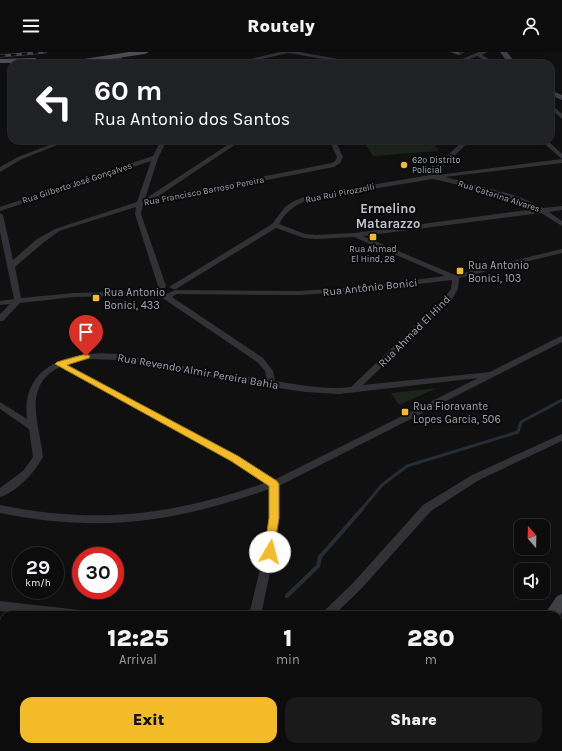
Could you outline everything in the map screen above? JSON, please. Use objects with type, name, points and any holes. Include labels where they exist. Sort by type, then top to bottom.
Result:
[{"type":"main road","points":[[32,60],[63,59],[145,52]]},
{"type":"main road","points":[[496,52],[508,60]]},
{"type":"main road","points":[[503,52],[509,60]]},
{"type":"main road","points":[[83,60],[122,54]]},
{"type":"main road","points":[[555,611],[562,600]]},
{"type":"street","points":[[252,60],[289,52],[338,60]]},
{"type":"street","points":[[463,60],[480,53],[489,60]]},
{"type":"street","points":[[554,108],[562,117]]},
{"type":"street","points":[[0,170],[20,158],[52,144]]},
{"type":"street","points":[[156,292],[156,290],[162,286],[139,219],[154,158],[162,144]]},
{"type":"street","points":[[142,202],[233,144]]},
{"type":"street","name":"Rua Francisco Barroso Pereira","points":[[11,266],[40,241],[57,230],[142,202],[334,165],[338,162],[340,157],[334,144]]},
{"type":"street","points":[[433,177],[436,168],[463,144]]},
{"type":"street","points":[[547,144],[562,157]]},
{"type":"street","name":"Rua Gilberto José Gonçalves","points":[[0,209],[154,158]]},
{"type":"street","name":"Rua Rui Pirozzelli","points":[[275,225],[287,208],[305,199],[327,194],[433,177],[562,161]]},
{"type":"street","name":"Rua Catarina Alvares","points":[[433,177],[487,190],[521,201],[545,211],[562,224]]},
{"type":"street","points":[[174,289],[275,225],[304,236],[316,237],[354,235],[562,208]]},
{"type":"street","points":[[0,215],[18,301]]},
{"type":"street","points":[[354,235],[455,277]]},
{"type":"street","name":"Rua Antônio Bonici","points":[[162,286],[174,289],[299,293],[329,292],[455,277],[562,251]]},
{"type":"street","name":"Rua Ahmad El Hind","points":[[354,389],[448,299],[455,290],[455,277]]},
{"type":"street","name":"Rua Antônio Bonici","points":[[165,296],[169,296],[174,289]]},
{"type":"street","points":[[0,302],[74,295],[156,292],[157,295],[165,296],[260,360],[268,369],[272,378],[271,384]]},
{"type":"street","points":[[0,319],[18,301]]},
{"type":"street","points":[[0,509],[40,517],[96,520],[141,518],[209,505],[274,484],[562,339]]},
{"type":"street","name":"Rua Revendo Almir Pereira Bahia","points":[[0,493],[26,474],[34,466],[38,457],[31,402],[35,382],[40,376],[60,364],[86,356],[107,356],[271,384],[323,391],[354,389],[494,373]]},
{"type":"street","points":[[60,364],[234,459],[274,484]]},
{"type":"street","points":[[0,405],[34,428]]},
{"type":"street","points":[[331,611],[357,586],[427,508],[440,498],[472,480],[562,437]]},
{"type":"street","points":[[256,611],[272,539],[274,518],[274,484]]},
{"type":"street","points":[[0,606],[44,611]]},
{"type":"shaded area","points":[[366,144],[434,144],[439,151],[373,156]]},
{"type":"shaded area","points":[[437,388],[399,405],[391,393]]},
{"type":"waterway","points":[[361,510],[382,485],[407,466],[518,432],[521,422],[562,400]]},
{"type":"waterway","points":[[287,596],[318,566],[320,557],[362,509]]},
{"type":"railway","points":[[0,56],[45,52]]},
{"type":"place","name":"62º Distrito Policial","points":[[404,165]]},
{"type":"place","name":"Rua Ahmad El Hind, 28","points":[[373,237]]},
{"type":"place","name":"Rua Antonio Bonici, 103","points":[[460,271]]},
{"type":"place","name":"Rua Antonio Bonici, 433","points":[[96,298]]},
{"type":"place","name":"Rua Fioravante Lopes Garcia, 506","points":[[405,412]]},
{"type":"district","name":"Ermelino Matarazzo","points":[[388,216]]},
{"type":"route","points":[[86,356],[60,364],[234,459],[274,484],[274,518],[270,552]]}]
